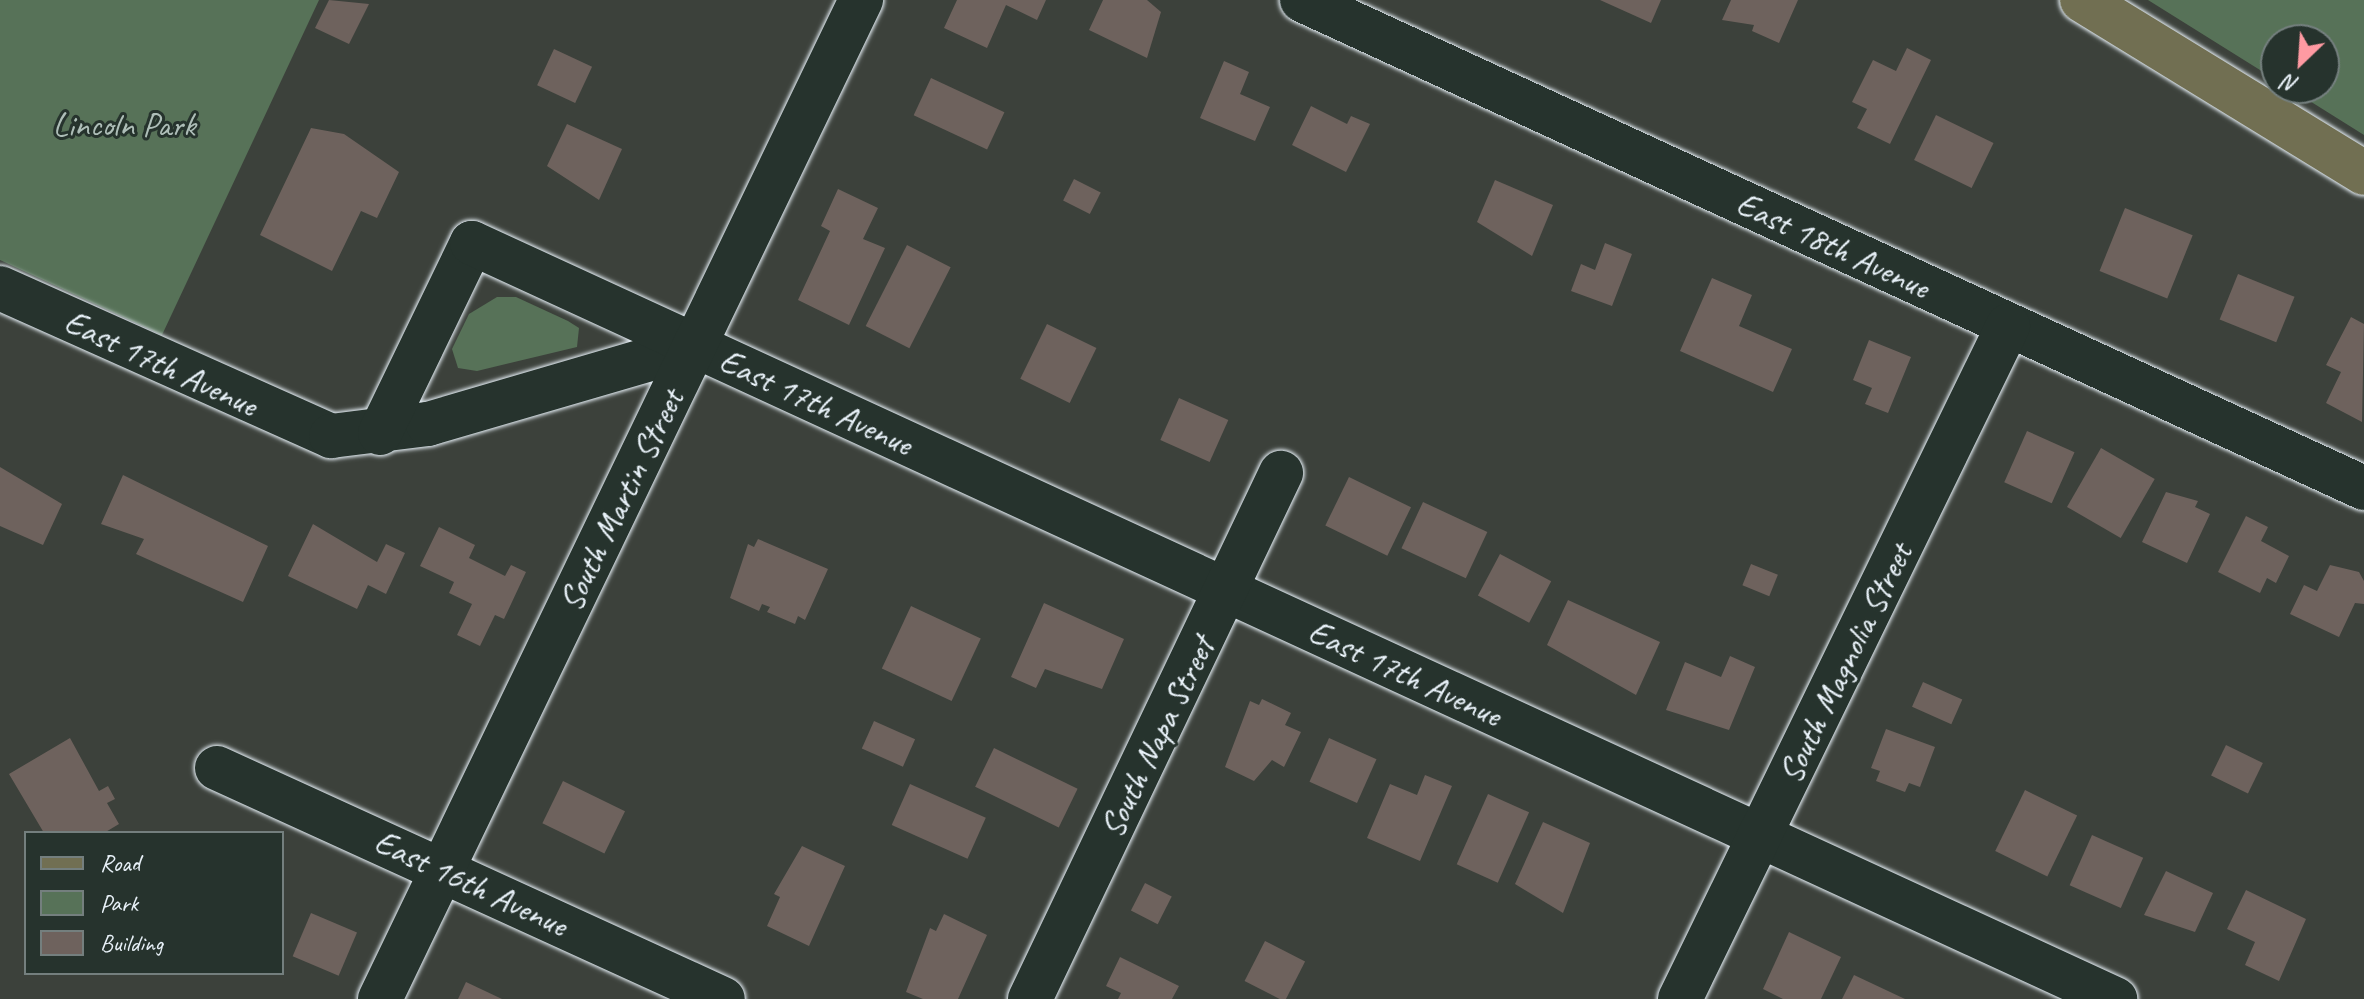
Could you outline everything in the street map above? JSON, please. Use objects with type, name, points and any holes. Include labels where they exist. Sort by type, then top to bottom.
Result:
[{"type":"main road","points":[[2082,0],[2364,173]]},
{"type":"street","name":"South Martin Street","points":[[380,999],[861,0]]},
{"type":"street","name":"East 18th Avenue","points":[[1302,0],[2364,488]]},
{"type":"street","name":"East 17th Avenue","points":[[380,433],[472,243],[2115,999]]},
{"type":"street","name":"East 17th Avenue","points":[[0,288],[303,429],[380,433],[695,346]]},
{"type":"street","name":"South Magnolia Street","points":[[1680,999],[2008,326]]},
{"type":"street","name":"South Napa Street","points":[[1030,999],[1281,473]]},
{"type":"street","name":"East 16th Avenue","points":[[217,768],[723,999]]},
{"type":"green space","name":"Lincoln Park","points":[[0,0],[319,0],[162,335],[0,260]]},
{"type":"green space","points":[[2148,0],[2364,0],[2364,135],[2315,104],[2340,104],[2340,24],[2260,24],[2260,70]]},
{"type":"green space","points":[[497,297],[516,297],[568,321],[579,328],[577,347],[477,371],[458,368],[452,349],[469,314]]},
{"type":"building","points":[[329,0],[369,4],[349,44],[315,28]]},
{"type":"building","points":[[957,0],[1046,0],[1037,20],[1006,5],[987,48],[944,28]]},
{"type":"building","points":[[1103,0],[1147,0],[1161,12],[1147,58],[1089,30]]},
{"type":"building","points":[[1600,0],[1661,0],[1651,23]]},
{"type":"building","points":[[1731,0],[1798,0],[1779,43],[1752,31],[1754,25],[1722,20]]},
{"type":"building","points":[[1907,48],[1931,60],[1890,144],[1857,128],[1867,109],[1852,102],[1873,60],[1896,71]]},
{"type":"building","points":[[554,49],[592,67],[575,103],[537,85]]},
{"type":"building","points":[[1224,61],[1249,72],[1240,94],[1270,107],[1255,141],[1200,118]]},
{"type":"building","points":[[931,78],[1004,112],[987,149],[914,115]]},
{"type":"building","points":[[1311,106],[1347,124],[1351,116],[1370,124],[1346,172],[1292,145]]},
{"type":"building","points":[[1936,115],[1994,143],[1972,188],[1914,160]]},
{"type":"building","points":[[567,124],[622,149],[599,200],[547,166]]},
{"type":"building","points":[[311,128],[344,134],[399,172],[377,218],[361,211],[332,271],[260,235]]},
{"type":"building","points":[[1074,179],[1101,193],[1090,214],[1063,200]]},
{"type":"building","points":[[1495,180],[1553,205],[1532,256],[1477,222]]},
{"type":"building","points":[[838,189],[878,208],[863,239],[885,248],[849,325],[798,300],[830,231],[821,226]]},
{"type":"building","points":[[2125,208],[2193,235],[2167,298],[2100,271]]},
{"type":"building","points":[[1605,243],[1632,254],[1612,306],[1571,291],[1581,264],[1595,270]]},
{"type":"building","points":[[907,245],[951,267],[909,348],[866,326]]},
{"type":"building","points":[[2238,274],[2295,297],[2276,342],[2220,319]]},
{"type":"building","points":[[1712,278],[1752,295],[1739,326],[1792,349],[1773,392],[1680,351]]},
{"type":"building","points":[[2351,317],[2364,324],[2362,422],[2326,403],[2341,372],[2326,365]]},
{"type":"building","points":[[1047,324],[1096,348],[1070,403],[1020,379]]},
{"type":"building","points":[[1869,340],[1911,357],[1888,413],[1865,404],[1872,388],[1853,380]]},
{"type":"building","points":[[1179,398],[1228,420],[1210,462],[1160,440]]},
{"type":"building","points":[[2027,431],[2075,452],[2052,503],[2004,482]]},
{"type":"building","points":[[2101,448],[2155,479],[2121,538],[2067,507]]},
{"type":"building","points":[[0,467],[62,504],[43,545],[0,526]]},
{"type":"building","points":[[123,475],[268,546],[243,602],[136,554],[144,539],[101,524]]},
{"type":"building","points":[[1349,477],[1411,507],[1387,556],[1325,526]]},
{"type":"building","points":[[2166,492],[2198,501],[2195,507],[2210,514],[2187,563],[2142,542]]},
{"type":"building","points":[[1423,502],[1487,532],[1466,578],[1401,548]]},
{"type":"building","points":[[2246,516],[2268,527],[2261,541],[2289,556],[2276,583],[2267,578],[2260,593],[2218,572]]},
{"type":"building","points":[[313,524],[377,562],[386,544],[405,553],[386,594],[368,585],[357,609],[288,576]]},
{"type":"building","points":[[439,527],[475,545],[469,558],[505,576],[511,565],[526,572],[504,619],[495,615],[480,646],[457,635],[472,604],[449,593],[454,582],[420,566]]},
{"type":"building","points":[[758,539],[828,569],[805,620],[798,616],[795,624],[767,612],[770,607],[762,604],[759,611],[730,598],[748,544],[754,547]]},
{"type":"building","points":[[1500,554],[1551,581],[1529,623],[1478,595]]},
{"type":"building","points":[[1751,564],[1778,575],[1769,596],[1742,585]]},
{"type":"building","points":[[2330,565],[2359,572],[2364,581],[2364,604],[2355,603],[2339,637],[2290,614],[2304,585],[2317,591]]},
{"type":"building","points":[[1568,600],[1660,642],[1636,695],[1547,645]]},
{"type":"building","points":[[1044,603],[1124,639],[1102,689],[1045,669],[1036,688],[1011,677]]},
{"type":"building","points":[[911,606],[981,639],[952,701],[882,669]]},
{"type":"building","points":[[1730,656],[1755,667],[1729,730],[1666,710],[1685,662],[1721,677]]},
{"type":"building","points":[[1923,682],[1962,699],[1951,724],[1912,707]]},
{"type":"building","points":[[1262,699],[1291,713],[1285,725],[1301,732],[1284,767],[1272,760],[1254,781],[1225,767],[1250,701],[1259,705]]},
{"type":"building","points":[[874,721],[915,739],[903,767],[862,748]]},
{"type":"building","points":[[1886,729],[1935,747],[1920,787],[1909,783],[1905,792],[1876,781],[1880,771],[1871,768]]},
{"type":"building","points":[[70,738],[99,791],[108,786],[115,799],[107,803],[119,824],[107,831],[43,831],[9,774]]},
{"type":"building","points":[[1329,738],[1377,759],[1357,803],[1309,782]]},
{"type":"building","points":[[2226,745],[2263,763],[2248,794],[2211,776]]},
{"type":"building","points":[[994,748],[1078,789],[1059,827],[975,787]]},
{"type":"building","points":[[1425,775],[1452,786],[1420,861],[1367,838],[1390,784],[1417,795]]},
{"type":"building","points":[[563,781],[625,811],[604,853],[542,823]]},
{"type":"building","points":[[910,784],[986,818],[968,859],[892,825]]},
{"type":"building","points":[[2025,790],[2077,815],[2047,877],[1995,851]]},
{"type":"building","points":[[1488,794],[1529,812],[1498,883],[1457,864]]},
{"type":"building","points":[[1543,822],[1590,843],[1563,913],[1515,884]]},
{"type":"building","points":[[2092,835],[2143,858],[2121,908],[2070,885]]},
{"type":"building","points":[[802,846],[845,866],[809,946],[767,926],[780,897],[774,894]]},
{"type":"building","points":[[2166,871],[2213,893],[2195,932],[2144,915]]},
{"type":"building","points":[[1145,883],[1172,897],[1158,924],[1131,911]]},
{"type":"building","points":[[2246,890],[2306,919],[2279,981],[2245,965],[2255,942],[2227,929]]},
{"type":"building","points":[[311,913],[357,933],[339,976],[293,956]]},
{"type":"building","points":[[944,914],[987,935],[958,999],[923,999],[906,992],[930,928],[936,931]]},
{"type":"building","points":[[1789,932],[1841,957],[1821,999],[1783,999],[1763,989]]},
{"type":"building","points":[[1265,941],[1305,961],[1286,999],[1280,999],[1245,981]]},
{"type":"building","points":[[1120,957],[1179,986],[1172,999],[1118,999],[1121,993],[1106,986]]},
{"type":"building","points":[[1854,975],[1905,999],[1842,999]]},
{"type":"building","points":[[466,982],[502,999],[458,999]]}]
